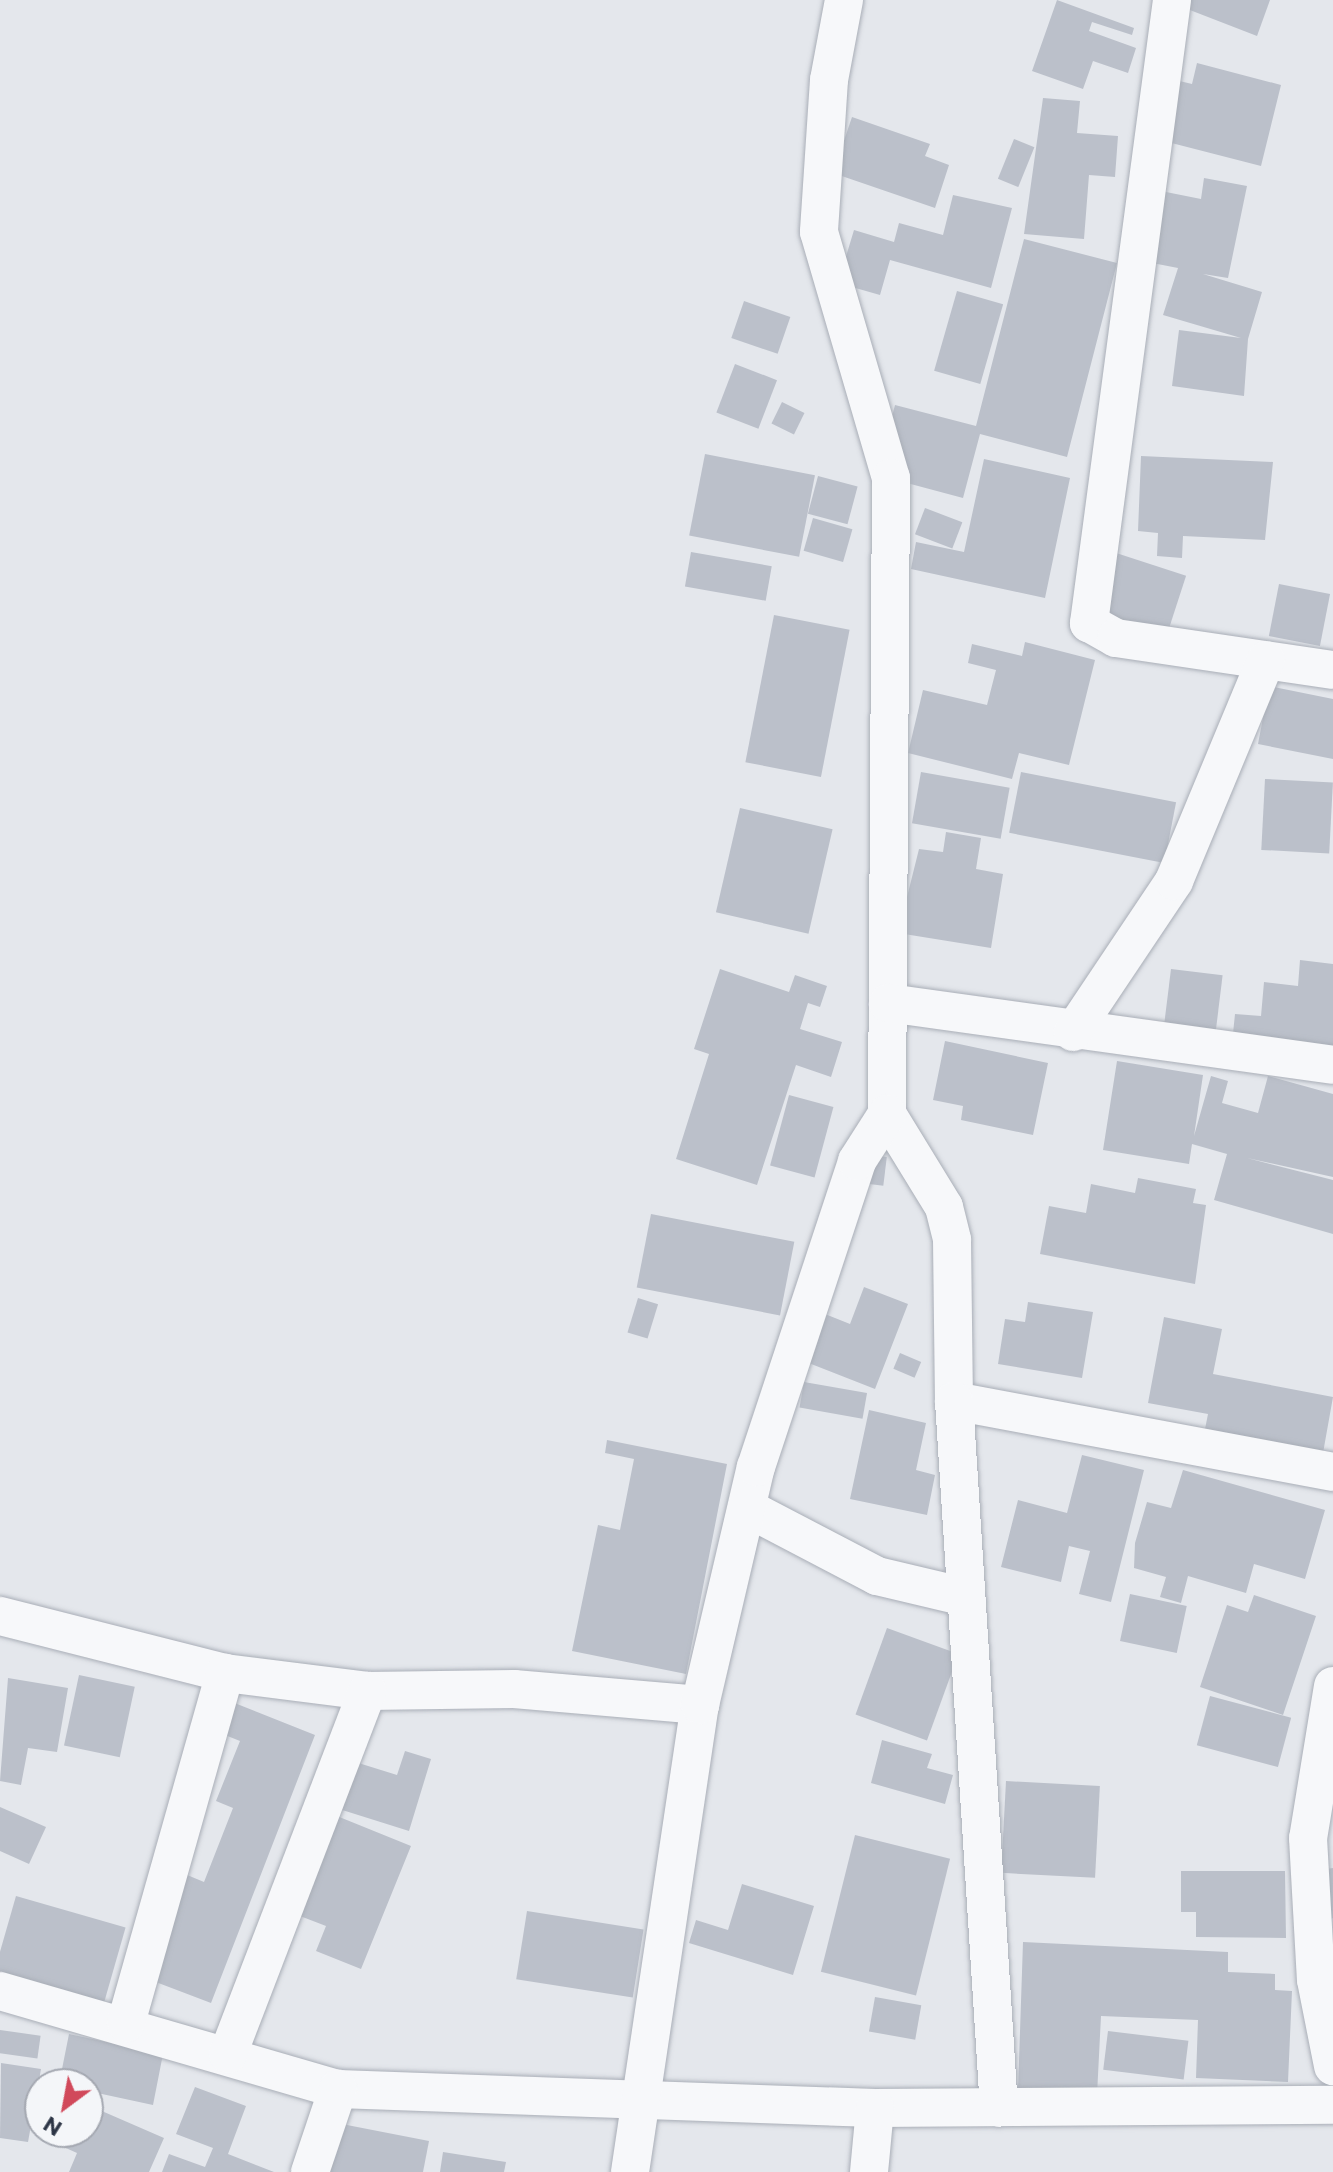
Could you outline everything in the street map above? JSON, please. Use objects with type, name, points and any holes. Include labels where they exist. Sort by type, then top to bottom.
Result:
[{"type":"street","points":[[844,0],[829,80],[819,232],[891,478],[887,1114],[944,1207],[952,1240],[954,1401],[999,2108]]},
{"type":"street","points":[[1172,0],[1089,623],[1097,634],[1333,670]]},
{"type":"street","points":[[1073,1032],[1180,869],[1266,660]]},
{"type":"street","points":[[888,1003],[1073,1032],[1333,1065]]},
{"type":"street","points":[[630,2172],[637,2094],[700,1705],[747,1508],[857,1161],[887,1114]]},
{"type":"street","points":[[954,1401],[1333,1472]]},
{"type":"street","points":[[747,1508],[877,1576],[966,1597]]},
{"type":"street","points":[[0,1616],[225,1673],[367,1691],[514,1689],[700,1705]]},
{"type":"street","points":[[126,2023],[225,1673]]},
{"type":"street","points":[[1333,1686],[1308,1838],[1316,1980],[1333,2066]]},
{"type":"street","points":[[228,2054],[367,1691]]},
{"type":"street","points":[[0,1991],[126,2023],[338,2089],[637,2094],[875,2108],[1333,2105]]},
{"type":"street","points":[[310,2172],[338,2089]]},
{"type":"street","points":[[869,2172],[875,2108]]},
{"type":"building","points":[[1057,0],[1134,28],[1132,35],[1092,22],[1089,31],[1136,48],[1128,73],[1093,61],[1083,89],[1032,71]]},
{"type":"building","points":[[1164,0],[1270,0],[1257,36]]},
{"type":"building","points":[[1197,63],[1281,85],[1261,166],[1156,139],[1167,78],[1192,84]]},
{"type":"building","points":[[1043,98],[1080,101],[1077,133],[1118,136],[1115,177],[1089,175],[1084,239],[1024,234]]},
{"type":"building","points":[[852,117],[930,144],[925,156],[949,165],[935,208],[833,173]]},
{"type":"building","points":[[1014,139],[1034,147],[1018,187],[998,179]]},
{"type":"building","points":[[1204,178],[1247,186],[1228,278],[1203,274],[1262,292],[1248,339],[1244,396],[1172,386],[1179,330],[1241,338],[1163,315],[1178,268],[1142,261],[1156,190],[1201,199]]},
{"type":"building","points":[[953,195],[1012,208],[991,288],[890,260],[880,295],[838,283],[854,230],[894,242],[899,223],[943,235]]},
{"type":"building","points":[[1024,239],[1117,263],[1067,457],[980,434],[963,498],[877,475],[895,405],[976,426]]},
{"type":"building","points":[[957,291],[1003,304],[980,384],[934,371]]},
{"type":"building","points":[[744,301],[790,317],[778,354],[731,338]]},
{"type":"building","points":[[735,364],[777,380],[758,429],[716,413]]},
{"type":"building","points":[[782,402],[804,413],[794,435],[771,424]]},
{"type":"building","points":[[705,454],[815,475],[799,557],[689,535]]},
{"type":"building","points":[[1141,456],[1273,462],[1265,540],[1183,536],[1182,558],[1157,556],[1158,533],[1138,531]]},
{"type":"building","points":[[984,459],[1070,478],[1045,598],[911,569],[916,542],[964,552]]},
{"type":"building","points":[[818,476],[858,487],[848,524],[808,514]]},
{"type":"building","points":[[925,508],[962,522],[952,548],[915,534]]},
{"type":"building","points":[[813,518],[852,529],[843,562],[804,551]]},
{"type":"building","points":[[1110,551],[1186,576],[1162,649],[1086,624]]},
{"type":"building","points":[[691,552],[772,566],[766,601],[685,586]]},
{"type":"building","points":[[1279,584],[1330,594],[1320,646],[1269,636]]},
{"type":"building","points":[[774,615],[850,630],[821,777],[745,762]]},
{"type":"building","points":[[1025,642],[1095,660],[1069,765],[1019,753],[1012,779],[908,753],[923,690],[987,705],[996,670],[968,663],[972,644],[1022,656]]},
{"type":"building","points":[[1269,686],[1333,699],[1333,759],[1258,744]]},
{"type":"building","points":[[921,772],[1010,788],[1001,839],[912,823]]},
{"type":"building","points":[[1021,772],[1176,802],[1164,863],[1009,833]]},
{"type":"building","points":[[1265,779],[1333,783],[1329,853],[1261,850]]},
{"type":"building","points":[[740,808],[833,829],[808,934],[716,912]]},
{"type":"building","points":[[946,832],[981,838],[976,869],[1003,874],[991,948],[898,933],[919,849],[943,852]]},
{"type":"building","points":[[1300,960],[1333,964],[1333,1058],[1231,1053],[1235,1014],[1261,1016],[1264,982],[1298,986]]},
{"type":"building","points":[[720,969],[789,992],[795,975],[827,986],[820,1007],[808,1003],[800,1029],[842,1042],[831,1077],[796,1065],[757,1185],[676,1159],[709,1054],[694,1049]]},
{"type":"building","points":[[1171,969],[1223,975],[1215,1034],[1164,1028]]},
{"type":"building","points":[[945,1041],[1048,1063],[1033,1135],[961,1120],[963,1106],[933,1100]]},
{"type":"building","points":[[1117,1061],[1203,1075],[1194,1136],[1211,1076],[1228,1081],[1222,1103],[1258,1113],[1268,1076],[1333,1094],[1333,1177],[1247,1158],[1333,1180],[1333,1234],[1214,1200],[1227,1154],[1192,1144],[1189,1164],[1103,1150]]},
{"type":"building","points":[[789,1095],[833,1107],[815,1177],[770,1166]]},
{"type":"building","points":[[863,1154],[887,1157],[883,1186],[859,1183]]},
{"type":"building","points":[[1138,1178],[1196,1189],[1193,1203],[1206,1205],[1195,1284],[1040,1254],[1049,1206],[1086,1213],[1091,1184],[1135,1193]]},
{"type":"building","points":[[651,1214],[794,1242],[780,1315],[637,1288]]},
{"type":"building","points":[[864,1287],[908,1304],[875,1389],[801,1360],[820,1312],[850,1324]]},
{"type":"building","points":[[638,1298],[658,1304],[648,1339],[627,1332]]},
{"type":"building","points":[[1028,1302],[1093,1312],[1082,1378],[998,1364],[1005,1319],[1025,1322]]},
{"type":"building","points":[[1164,1317],[1222,1329],[1213,1374],[1333,1397],[1318,1481],[1199,1459],[1208,1414],[1148,1403]]},
{"type":"building","points":[[900,1353],[921,1362],[915,1378],[893,1369]]},
{"type":"building","points":[[804,1382],[867,1393],[863,1419],[799,1408]]},
{"type":"building","points":[[869,1410],[926,1423],[916,1470],[935,1475],[927,1515],[850,1499]]},
{"type":"building","points":[[607,1440],[727,1464],[686,1674],[572,1651],[598,1525],[620,1530],[634,1459],[605,1453]]},
{"type":"building","points":[[1082,1455],[1144,1470],[1111,1602],[1079,1594],[1090,1551],[1069,1546],[1061,1582],[1001,1567],[1018,1500],[1067,1513]]},
{"type":"building","points":[[1183,1470],[1325,1510],[1305,1579],[1254,1564],[1246,1593],[1188,1576],[1181,1603],[1160,1597],[1166,1577],[1134,1568],[1135,1543],[1147,1502],[1171,1508]]},
{"type":"building","points":[[1130,1594],[1187,1606],[1177,1653],[1120,1641]]},
{"type":"building","points":[[1254,1595],[1316,1616],[1283,1715],[1200,1687],[1227,1605],[1248,1612]]},
{"type":"building","points":[[887,1628],[958,1654],[927,1740],[856,1714]]},
{"type":"building","points":[[79,1675],[135,1687],[120,1757],[64,1745]]},
{"type":"building","points":[[8,1678],[68,1688],[57,1752],[28,1748],[21,1785],[0,1781]]},
{"type":"building","points":[[1210,1696],[1291,1718],[1278,1767],[1197,1745]]},
{"type":"building","points":[[227,1700],[315,1735],[211,2003],[140,1976],[180,1872],[204,1882],[233,1808],[216,1801],[240,1741],[215,1731]]},
{"type":"building","points":[[882,1740],[932,1754],[927,1768],[953,1775],[945,1804],[871,1783]]},
{"type":"building","points":[[405,1751],[431,1759],[409,1831],[320,1803],[336,1756],[397,1775]]},
{"type":"building","points":[[1006,1781],[1100,1786],[1095,1878],[1001,1873]]},
{"type":"building","points":[[0,1807],[46,1827],[29,1864],[0,1851]]},
{"type":"building","points":[[327,1812],[411,1846],[361,1969],[316,1951],[326,1926],[287,1911]]},
{"type":"building","points":[[855,1835],[950,1859],[916,1996],[821,1972]]},
{"type":"building","points":[[1333,1868],[1333,1918],[1331,1919],[1326,1869]]},
{"type":"building","points":[[1181,1871],[1285,1871],[1286,1938],[1196,1937],[1196,1912],[1181,1912]]},
{"type":"building","points":[[742,1884],[814,1906],[793,1975],[689,1943],[696,1920],[728,1930]]},
{"type":"building","points":[[16,1896],[126,1927],[102,2009],[0,1980],[0,1952]]},
{"type":"building","points":[[527,1911],[644,1929],[633,1998],[516,1979]]},
{"type":"building","points":[[1023,1942],[1228,1952],[1228,1972],[1275,1974],[1275,1990],[1292,1991],[1288,2082],[1196,2078],[1198,2020],[1101,2016],[1097,2095],[1018,2091]]},
{"type":"building","points":[[875,1997],[921,2005],[915,2040],[869,2031]]},
{"type":"building","points":[[0,2030],[41,2036],[37,2058],[0,2053]]},
{"type":"building","points":[[1108,2031],[1188,2041],[1184,2080],[1103,2070]]},
{"type":"building","points":[[69,2034],[163,2054],[153,2105],[104,2094],[104,2068],[62,2068]]},
{"type":"building","points":[[1,2063],[34,2068],[24,2068],[24,2141],[0,2138]]},
{"type":"building","points":[[195,2087],[246,2106],[228,2154],[274,2172],[162,2172],[169,2154],[205,2167],[213,2148],[176,2134]]},
{"type":"building","points":[[104,2112],[164,2138],[149,2172],[69,2172],[77,2153],[66,2148],[104,2148]]},
{"type":"building","points":[[311,2118],[429,2141],[423,2172],[301,2172]]},
{"type":"building","points":[[443,2152],[506,2162],[504,2172],[440,2172]]}]
